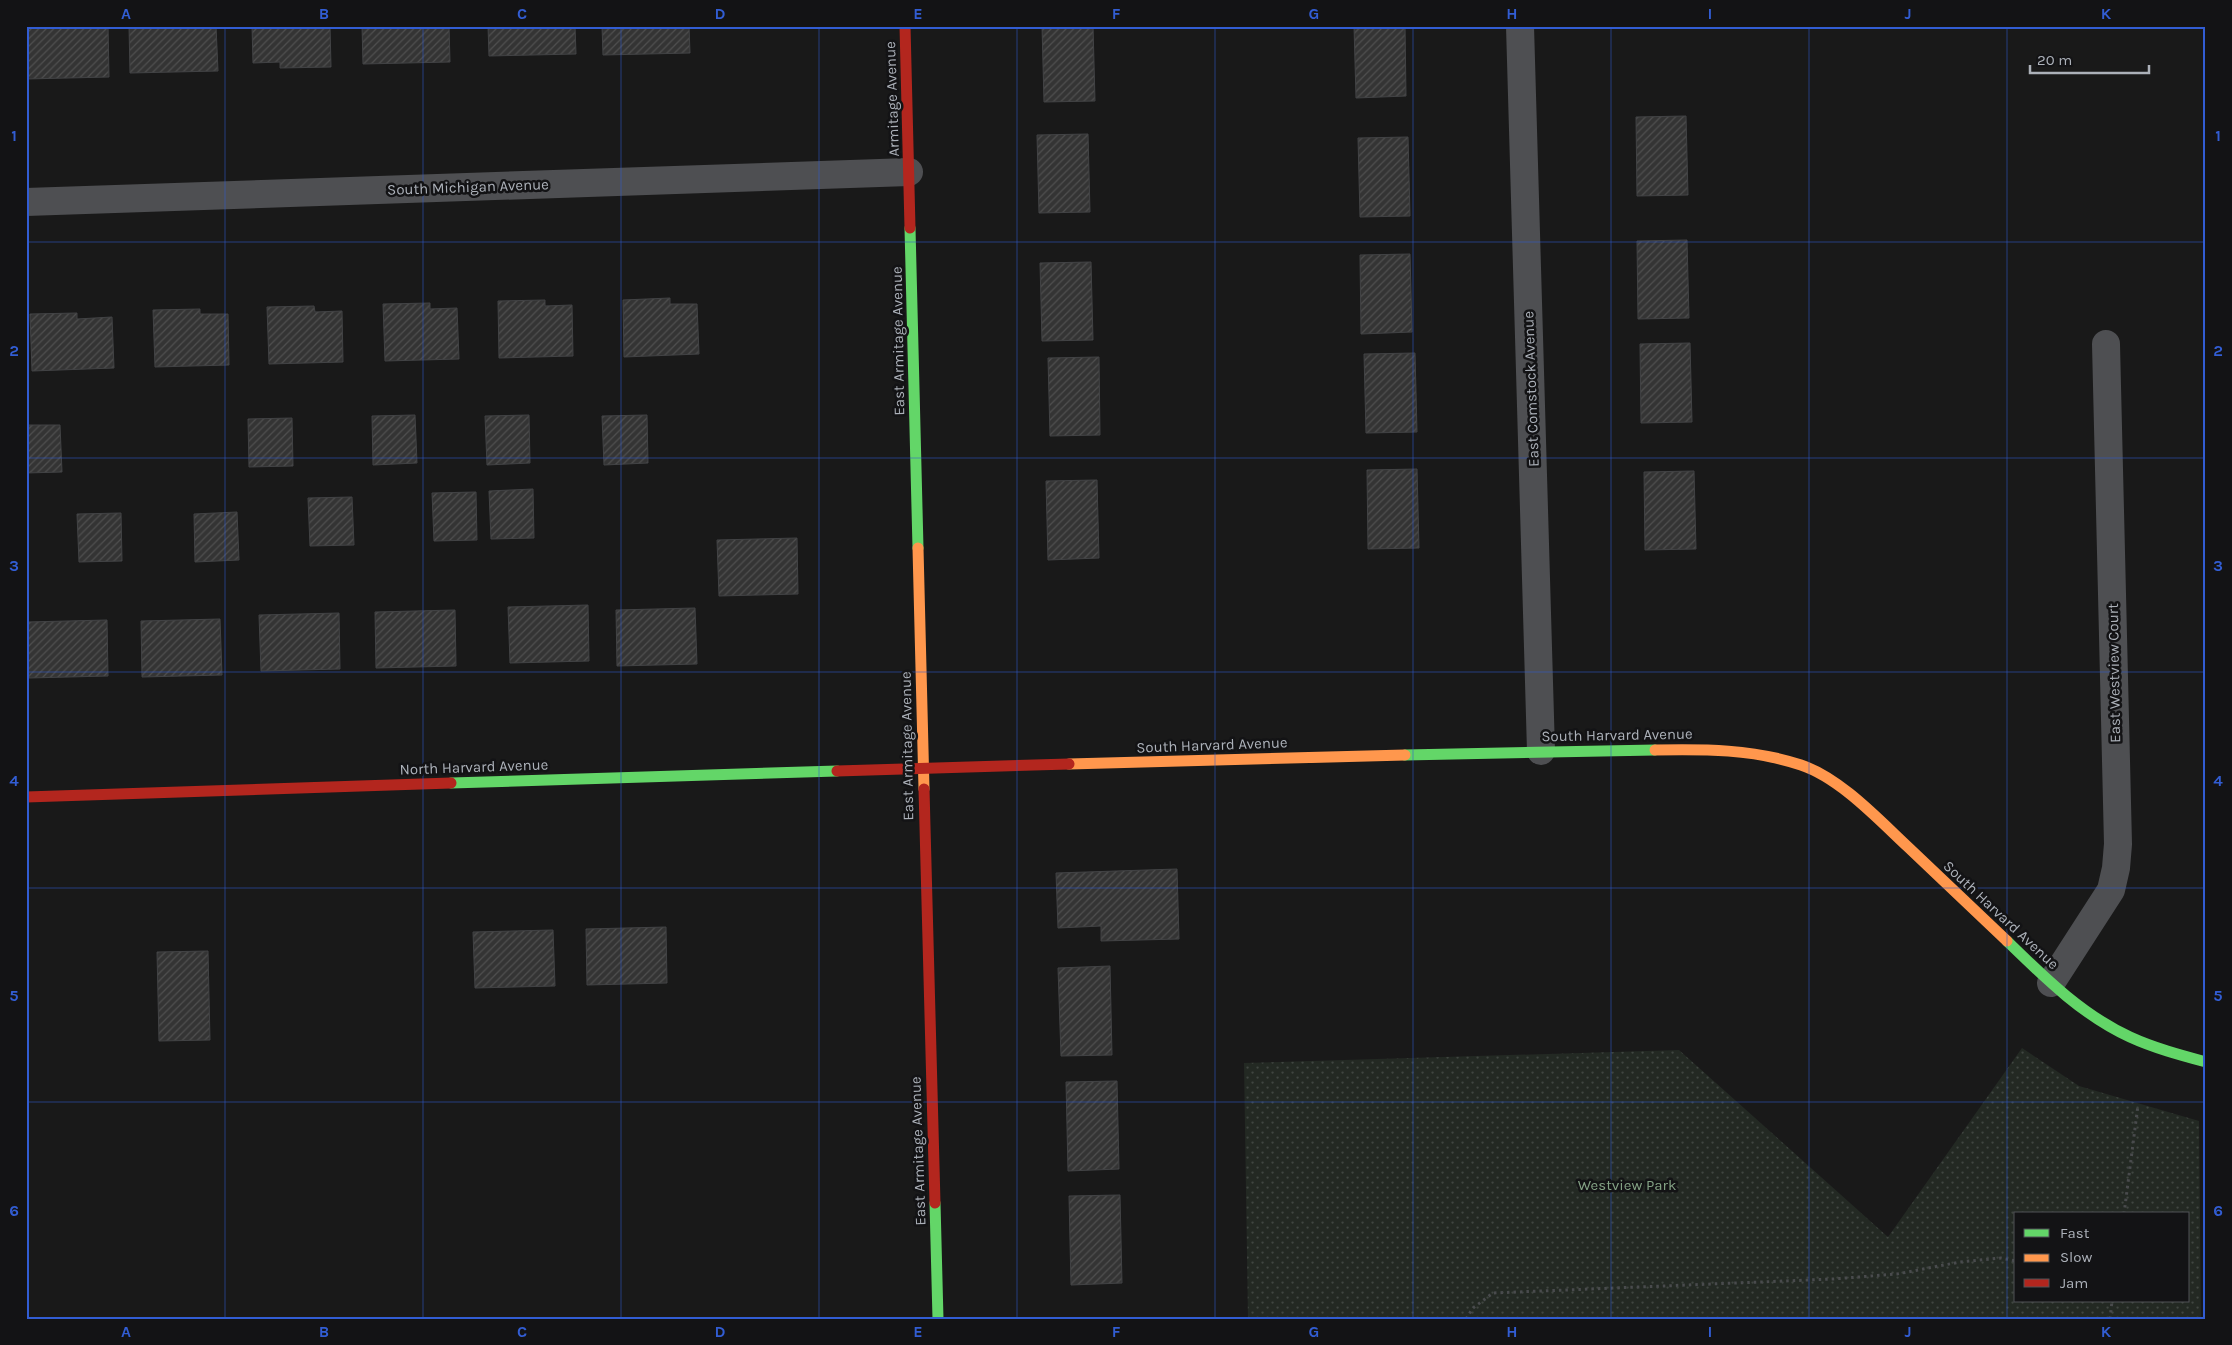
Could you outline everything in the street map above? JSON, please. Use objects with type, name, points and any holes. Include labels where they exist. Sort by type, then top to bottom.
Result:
[{"type":"street","name":"Armitage Avenue","points":[[905,26],[909,172]]},
{"type":"street","name":"East Comstock Avenue","points":[[1520,26],[1541,751]]},
{"type":"street","name":"South Michigan Avenue","points":[[26,202],[909,172]]},
{"type":"street","name":"East Armitage Avenue","points":[[909,172],[938,1319]]},
{"type":"street","name":"East Westview Court","points":[[2051,983],[2111,890],[2116,868],[2118,844],[2106,344]]},
{"type":"street","name":"South Harvard Avenue","points":[[923,768],[1541,751],[1706,749],[1757,754],[1802,765],[1835,784],[1872,813],[2051,983],[2092,1016],[2130,1037],[2164,1052],[2206,1062]]},
{"type":"street","name":"North Harvard Avenue","points":[[26,796],[923,768]]},
{"type":"path","points":[[2124,1212],[2138,1105]]},
{"type":"path","points":[[1466,1319],[1473,1308],[1493,1293],[1833,1279],[1897,1274],[1960,1262],[2001,1258],[2014,1261]]},
{"type":"path","points":[[2110,1319],[2112,1302]]},
{"type":"green space","name":"Westview Park","points":[[2022,1048],[2079,1086],[2199,1121],[2201,1319],[1248,1319],[1244,1063],[1679,1050],[1888,1237]]},
{"type":"building","points":[[108,26],[109,77],[26,79],[26,27]]},
{"type":"building","points":[[129,26],[216,26],[218,71],[130,73]]},
{"type":"building","points":[[252,26],[330,26],[331,67],[280,68],[280,62],[253,63]]},
{"type":"building","points":[[362,26],[449,26],[450,62],[363,64]]},
{"type":"building","points":[[488,26],[575,26],[576,54],[489,56]]},
{"type":"building","points":[[602,26],[689,26],[690,53],[603,55]]},
{"type":"building","points":[[1042,26],[1093,26],[1095,101],[1044,102]]},
{"type":"building","points":[[1354,26],[1405,26],[1406,96],[1356,98]]},
{"type":"building","points":[[1686,116],[1688,195],[1637,196],[1636,117]]},
{"type":"building","points":[[1088,134],[1090,212],[1039,213],[1037,135]]},
{"type":"building","points":[[1408,137],[1410,216],[1360,217],[1358,138]]},
{"type":"building","points":[[1687,240],[1689,318],[1638,319],[1637,241]]},
{"type":"building","points":[[1410,254],[1412,332],[1361,334],[1360,255]]},
{"type":"building","points":[[1091,262],[1093,340],[1042,341],[1040,263]]},
{"type":"building","points":[[670,298],[670,304],[697,304],[699,354],[624,357],[623,300]]},
{"type":"building","points":[[545,300],[545,306],[572,305],[573,356],[499,358],[498,301]]},
{"type":"building","points":[[430,303],[430,309],[457,308],[459,359],[385,361],[383,304]]},
{"type":"building","points":[[314,306],[315,312],[342,311],[343,362],[269,364],[267,307]]},
{"type":"building","points":[[200,309],[200,314],[228,314],[229,365],[155,367],[153,310]]},
{"type":"building","points":[[77,313],[77,319],[112,317],[114,368],[32,371],[30,314]]},
{"type":"building","points":[[1690,343],[1692,422],[1641,423],[1640,344]]},
{"type":"building","points":[[1415,353],[1417,432],[1366,433],[1364,354]]},
{"type":"building","points":[[1099,357],[1100,435],[1050,436],[1048,358]]},
{"type":"building","points":[[415,415],[417,463],[373,465],[372,416]]},
{"type":"building","points":[[529,415],[530,463],[487,465],[485,416]]},
{"type":"building","points":[[647,415],[648,463],[604,465],[602,416]]},
{"type":"building","points":[[292,418],[293,466],[249,467],[248,419]]},
{"type":"building","points":[[26,425],[60,425],[62,472],[26,473]]},
{"type":"building","points":[[1417,469],[1419,548],[1368,549],[1367,470]]},
{"type":"building","points":[[1694,471],[1696,549],[1645,550],[1644,472]]},
{"type":"building","points":[[1097,480],[1099,558],[1048,560],[1046,481]]},
{"type":"building","points":[[533,489],[534,538],[491,539],[489,491]]},
{"type":"building","points":[[476,492],[477,540],[434,541],[432,493]]},
{"type":"building","points":[[352,497],[354,545],[310,546],[308,498]]},
{"type":"building","points":[[237,512],[239,560],[195,562],[194,514]]},
{"type":"building","points":[[121,513],[122,561],[79,562],[77,514]]},
{"type":"building","points":[[797,538],[798,594],[719,596],[717,540]]},
{"type":"building","points":[[588,605],[589,661],[510,663],[508,607]]},
{"type":"building","points":[[695,608],[697,664],[617,666],[616,610]]},
{"type":"building","points":[[455,610],[456,666],[376,668],[375,612]]},
{"type":"building","points":[[339,613],[340,669],[261,671],[259,615]]},
{"type":"building","points":[[220,619],[222,675],[142,677],[141,621]]},
{"type":"building","points":[[107,620],[108,676],[29,678],[27,622]]},
{"type":"building","points":[[1177,869],[1179,939],[1101,941],[1101,926],[1058,928],[1056,873]]},
{"type":"building","points":[[666,927],[667,983],[587,985],[586,929]]},
{"type":"building","points":[[553,930],[555,986],[475,988],[473,932]]},
{"type":"building","points":[[208,951],[210,1040],[159,1041],[157,952]]},
{"type":"building","points":[[1110,966],[1112,1055],[1061,1056],[1058,968]]},
{"type":"building","points":[[1117,1081],[1119,1169],[1068,1171],[1066,1082]]},
{"type":"building","points":[[1120,1195],[1122,1283],[1071,1285],[1069,1196]]},
{"type":"traffic: fast","points":[[910,228],[918,548]]},
{"type":"traffic: fast","points":[[1405,755],[1655,750]]},
{"type":"traffic: fast","points":[[451,783],[837,771]]},
{"type":"traffic: fast","points":[[2007,941],[2064,994],[2112,1028],[2148,1045],[2206,1062]]},
{"type":"traffic: fast","points":[[935,1203],[938,1319]]},
{"type":"traffic: slow","points":[[918,548],[924,789]]},
{"type":"traffic: slow","points":[[1655,750],[1710,750],[1747,753],[1783,760],[1816,771],[1858,800],[2007,941]]},
{"type":"traffic: slow","points":[[1069,764],[1405,755]]},
{"type":"traffic: jam","points":[[905,26],[910,228]]},
{"type":"traffic: jam","points":[[837,771],[1069,764]]},
{"type":"traffic: jam","points":[[26,797],[451,783]]},
{"type":"traffic: jam","points":[[924,789],[935,1203]]}]
